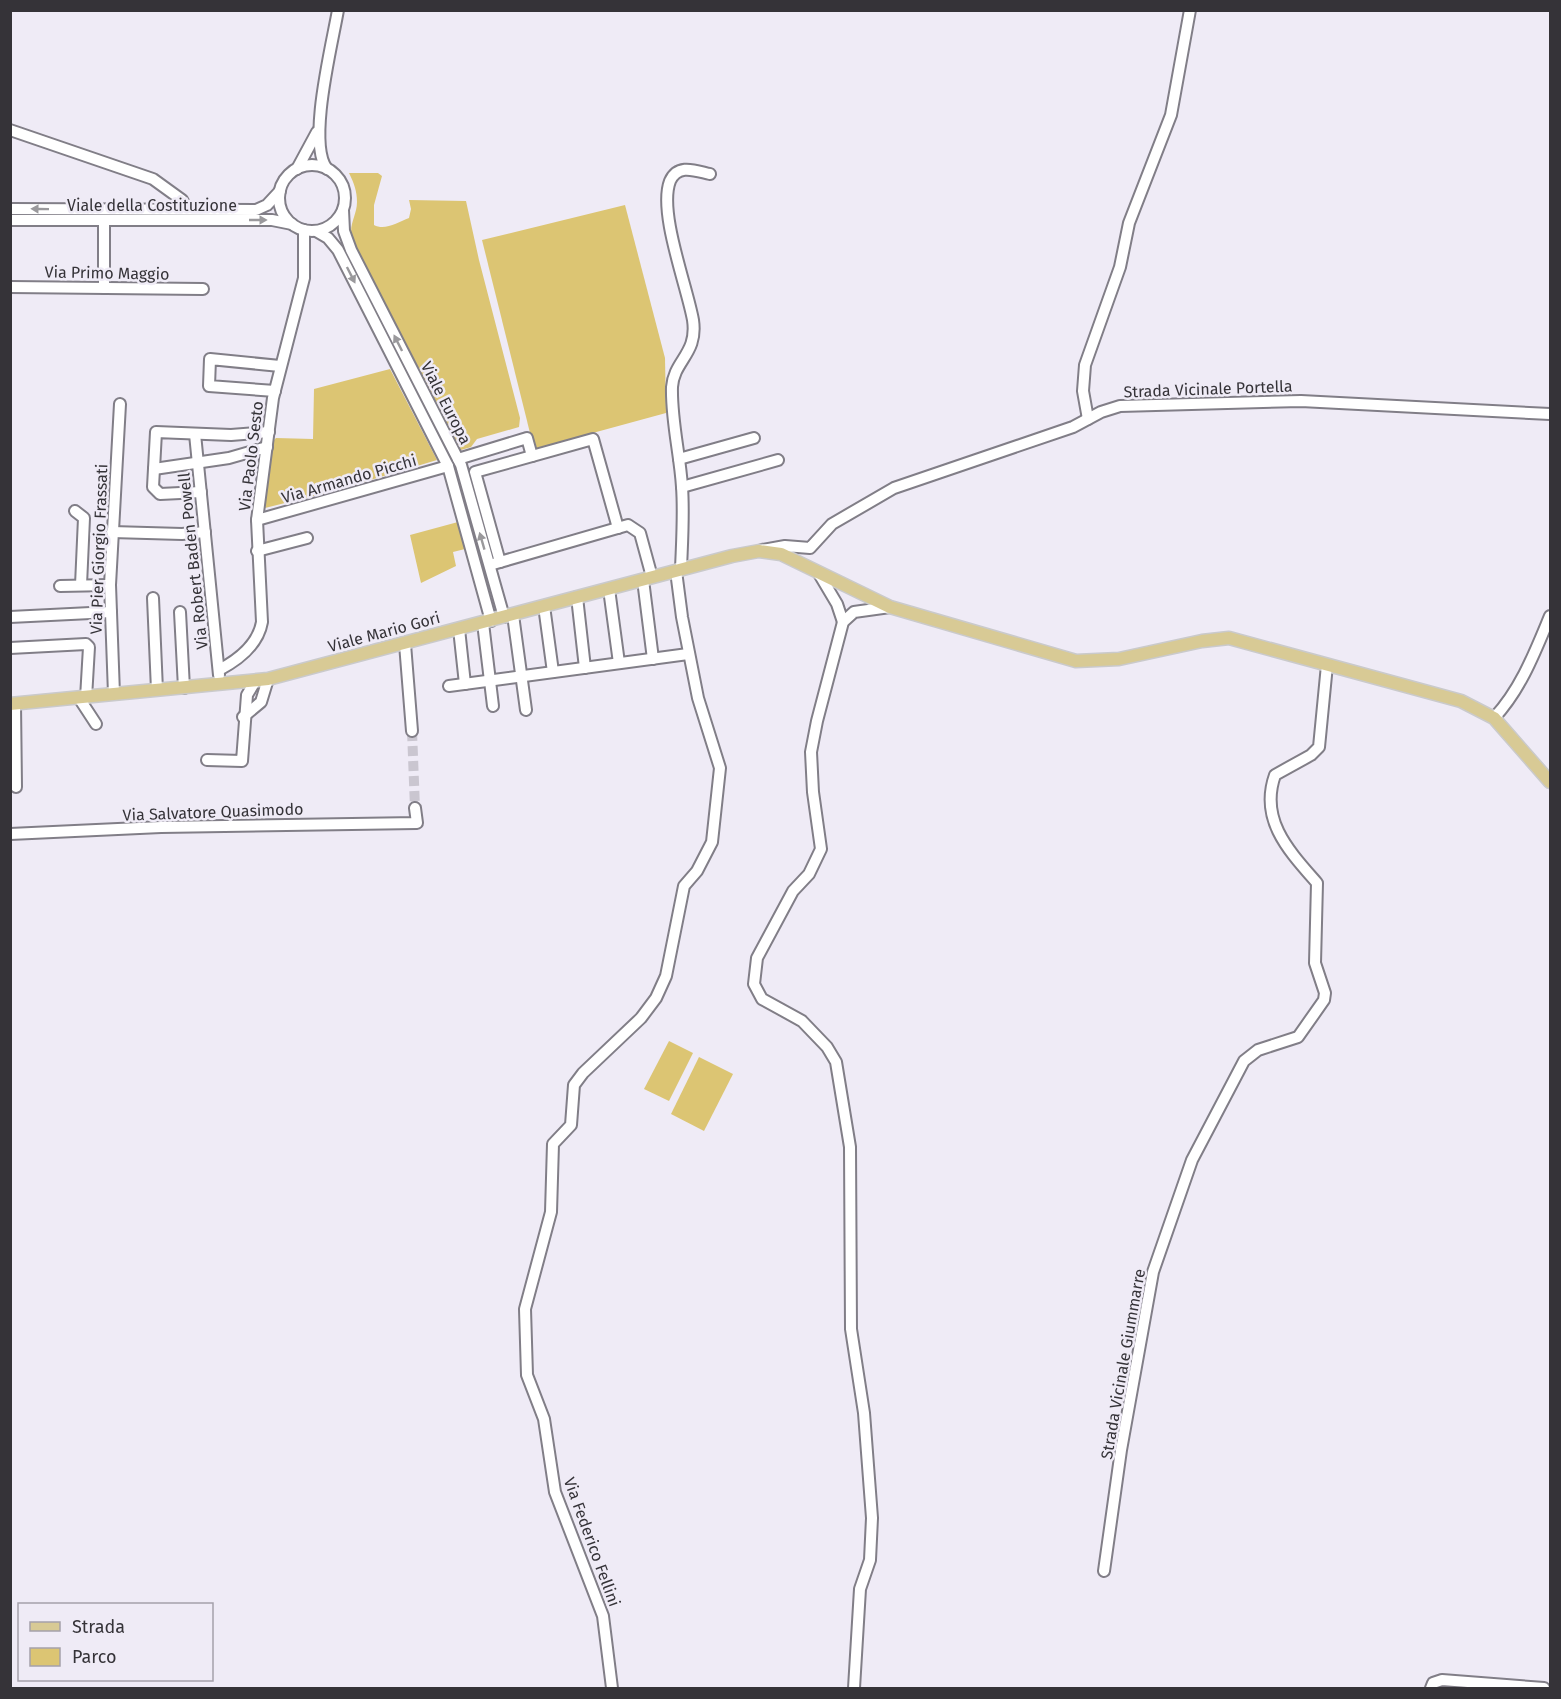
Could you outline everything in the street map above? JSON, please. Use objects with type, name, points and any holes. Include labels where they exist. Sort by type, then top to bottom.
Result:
[{"type":"main road","name":"Viale Mario Gori","points":[[13,704],[255,681],[405,644],[647,578],[759,551]]},
{"type":"main road","points":[[759,551],[781,554],[890,607],[1076,661],[1119,659],[1202,641],[1229,638],[1461,702],[1494,718],[1551,782]]},
{"type":"street","points":[[327,169],[320,155],[318,129],[338,10]]},
{"type":"street","points":[[1088,419],[1083,391],[1085,365],[1120,267],[1129,223],[1171,115],[1190,10]]},
{"type":"street","points":[[297,169],[309,166],[327,169],[335,174],[345,191],[343,210],[332,224],[310,230],[292,224],[280,206],[280,191],[284,182],[297,169],[318,129]]},
{"type":"street","points":[[10,130],[153,179],[182,200],[187,209]]},
{"type":"street","name":"Via Federico Fellini","points":[[612,1689],[599,1600],[555,1492],[544,1419],[527,1375],[524,1323],[525,1309],[550,1212],[554,1144],[571,1125],[574,1085],[583,1073],[641,1018],[656,998],[666,976],[684,886],[698,871],[712,842],[720,768],[698,698],[688,654],[679,570],[682,487],[672,384],[692,345],[693,321],[673,237],[669,188],[671,179],[678,171],[687,169],[710,174]]},
{"type":"street","name":"Viale della Costituzione","points":[[10,209],[256,210],[267,205],[280,191]]},
{"type":"street","name":"Viale Europa","points":[[343,210],[344,231],[351,250],[453,462],[495,564],[521,676],[526,710]]},
{"type":"street","name":"Viale della Costituzione","points":[[10,220],[273,220],[292,224]]},
{"type":"street","points":[[104,288],[105,220]]},
{"type":"street","name":"Viale Europa","points":[[310,230],[328,238],[338,250],[453,462],[487,622],[493,706]]},
{"type":"street","name":"Via Paolo Sesto","points":[[219,670],[235,661],[260,634],[262,622],[257,520],[275,391],[304,278],[310,230]]},
{"type":"street","name":"Via Primo Maggio","points":[[10,287],[203,289]]},
{"type":"street","points":[[275,391],[209,386],[210,359],[280,366]]},
{"type":"street","name":"Strada Vicinale Portella","points":[[759,551],[785,546],[810,548],[832,524],[894,488],[1073,428],[1120,406],[1143,403],[1301,401],[1551,414]]},
{"type":"street","name":"Via Pier Giorgio Frassati","points":[[114,694],[110,585],[120,404]]},
{"type":"street","points":[[201,492],[160,494],[153,487],[156,432],[249,435],[269,432]]},
{"type":"street","name":"Via Robert Baden Powell","points":[[195,434],[219,670],[224,683]]},
{"type":"street","name":"Via Armando Picchi","points":[[257,520],[527,438],[532,456]]},
{"type":"street","points":[[679,459],[754,438]]},
{"type":"street","points":[[618,528],[592,439],[475,472],[495,564],[618,528],[628,525],[640,533],[647,578],[653,659]]},
{"type":"street","points":[[154,469],[198,463],[267,447]]},
{"type":"street","points":[[682,487],[778,460]]},
{"type":"street","points":[[75,511],[84,518],[81,585]]},
{"type":"street","points":[[112,532],[182,534],[205,532]]},
{"type":"street","points":[[257,551],[307,538]]},
{"type":"street","points":[[818,572],[837,604],[843,622],[811,752],[812,782],[821,849],[809,873],[793,891],[757,958],[754,984],[762,999],[802,1021],[827,1047],[836,1062],[850,1147],[851,1329],[864,1413],[872,1518],[870,1560],[860,1589],[854,1689]]},
{"type":"street","points":[[60,586],[110,585]]},
{"type":"street","points":[[609,589],[619,663]]},
{"type":"street","points":[[577,597],[585,668]]},
{"type":"street","points":[[153,598],[157,690]]},
{"type":"street","points":[[544,606],[553,672]]},
{"type":"street","points":[[843,622],[854,612],[890,607]]},
{"type":"street","points":[[10,617],[111,612]]},
{"type":"street","points":[[180,612],[184,688]]},
{"type":"street","points":[[1494,718],[1506,705],[1523,679],[1551,616]]},
{"type":"street","points":[[459,629],[465,684]]},
{"type":"street","points":[[10,648],[86,644],[90,647],[83,698],[96,723]]},
{"type":"street","points":[[405,644],[412,731]]},
{"type":"street","points":[[449,686],[688,654]]},
{"type":"street","name":"Strada Vicinale Giummarre","points":[[1104,1571],[1121,1450],[1153,1272],[1192,1160],[1244,1061],[1258,1050],[1298,1037],[1318,1008],[1325,993],[1315,963],[1317,883],[1283,844],[1274,823],[1269,791],[1275,775],[1311,755],[1319,747],[1327,665]]},
{"type":"street","points":[[255,681],[255,706]]},
{"type":"street","points":[[243,717],[264,696],[255,681]]},
{"type":"street","points":[[243,717],[255,681]]},
{"type":"street","points":[[207,760],[242,761],[243,717],[240,696],[224,683]]},
{"type":"street","points":[[13,704],[16,787]]},
{"type":"street","name":"Via Salvatore Quasimodo","points":[[15,834],[161,827],[417,823],[415,807]]},
{"type":"street","points":[[10,845],[15,834]]},
{"type":"street","points":[[1431,1689],[1433,1683],[1442,1680],[1544,1689]]},
{"type":"green space","points":[[349,173],[378,173],[382,176],[374,205],[374,225],[378,227],[392,225],[409,218],[411,209],[409,200],[466,201],[520,418],[519,427],[477,439],[471,447],[461,450],[353,241],[351,231],[357,198]]},
{"type":"green space","points":[[625,205],[665,358],[666,413],[534,449],[482,240]]},
{"type":"green space","points":[[390,369],[437,460],[337,490],[265,508],[272,442],[276,438],[313,439],[314,389]]},
{"type":"green space","points":[[458,522],[465,549],[453,552],[456,566],[421,583],[410,535]]},
{"type":"green space","points":[[669,1041],[693,1053],[669,1101],[644,1089]]},
{"type":"green space","points":[[699,1057],[733,1074],[704,1131],[671,1114]]},
{"type":"tunnel","points":[[412,731],[415,808]]}]
